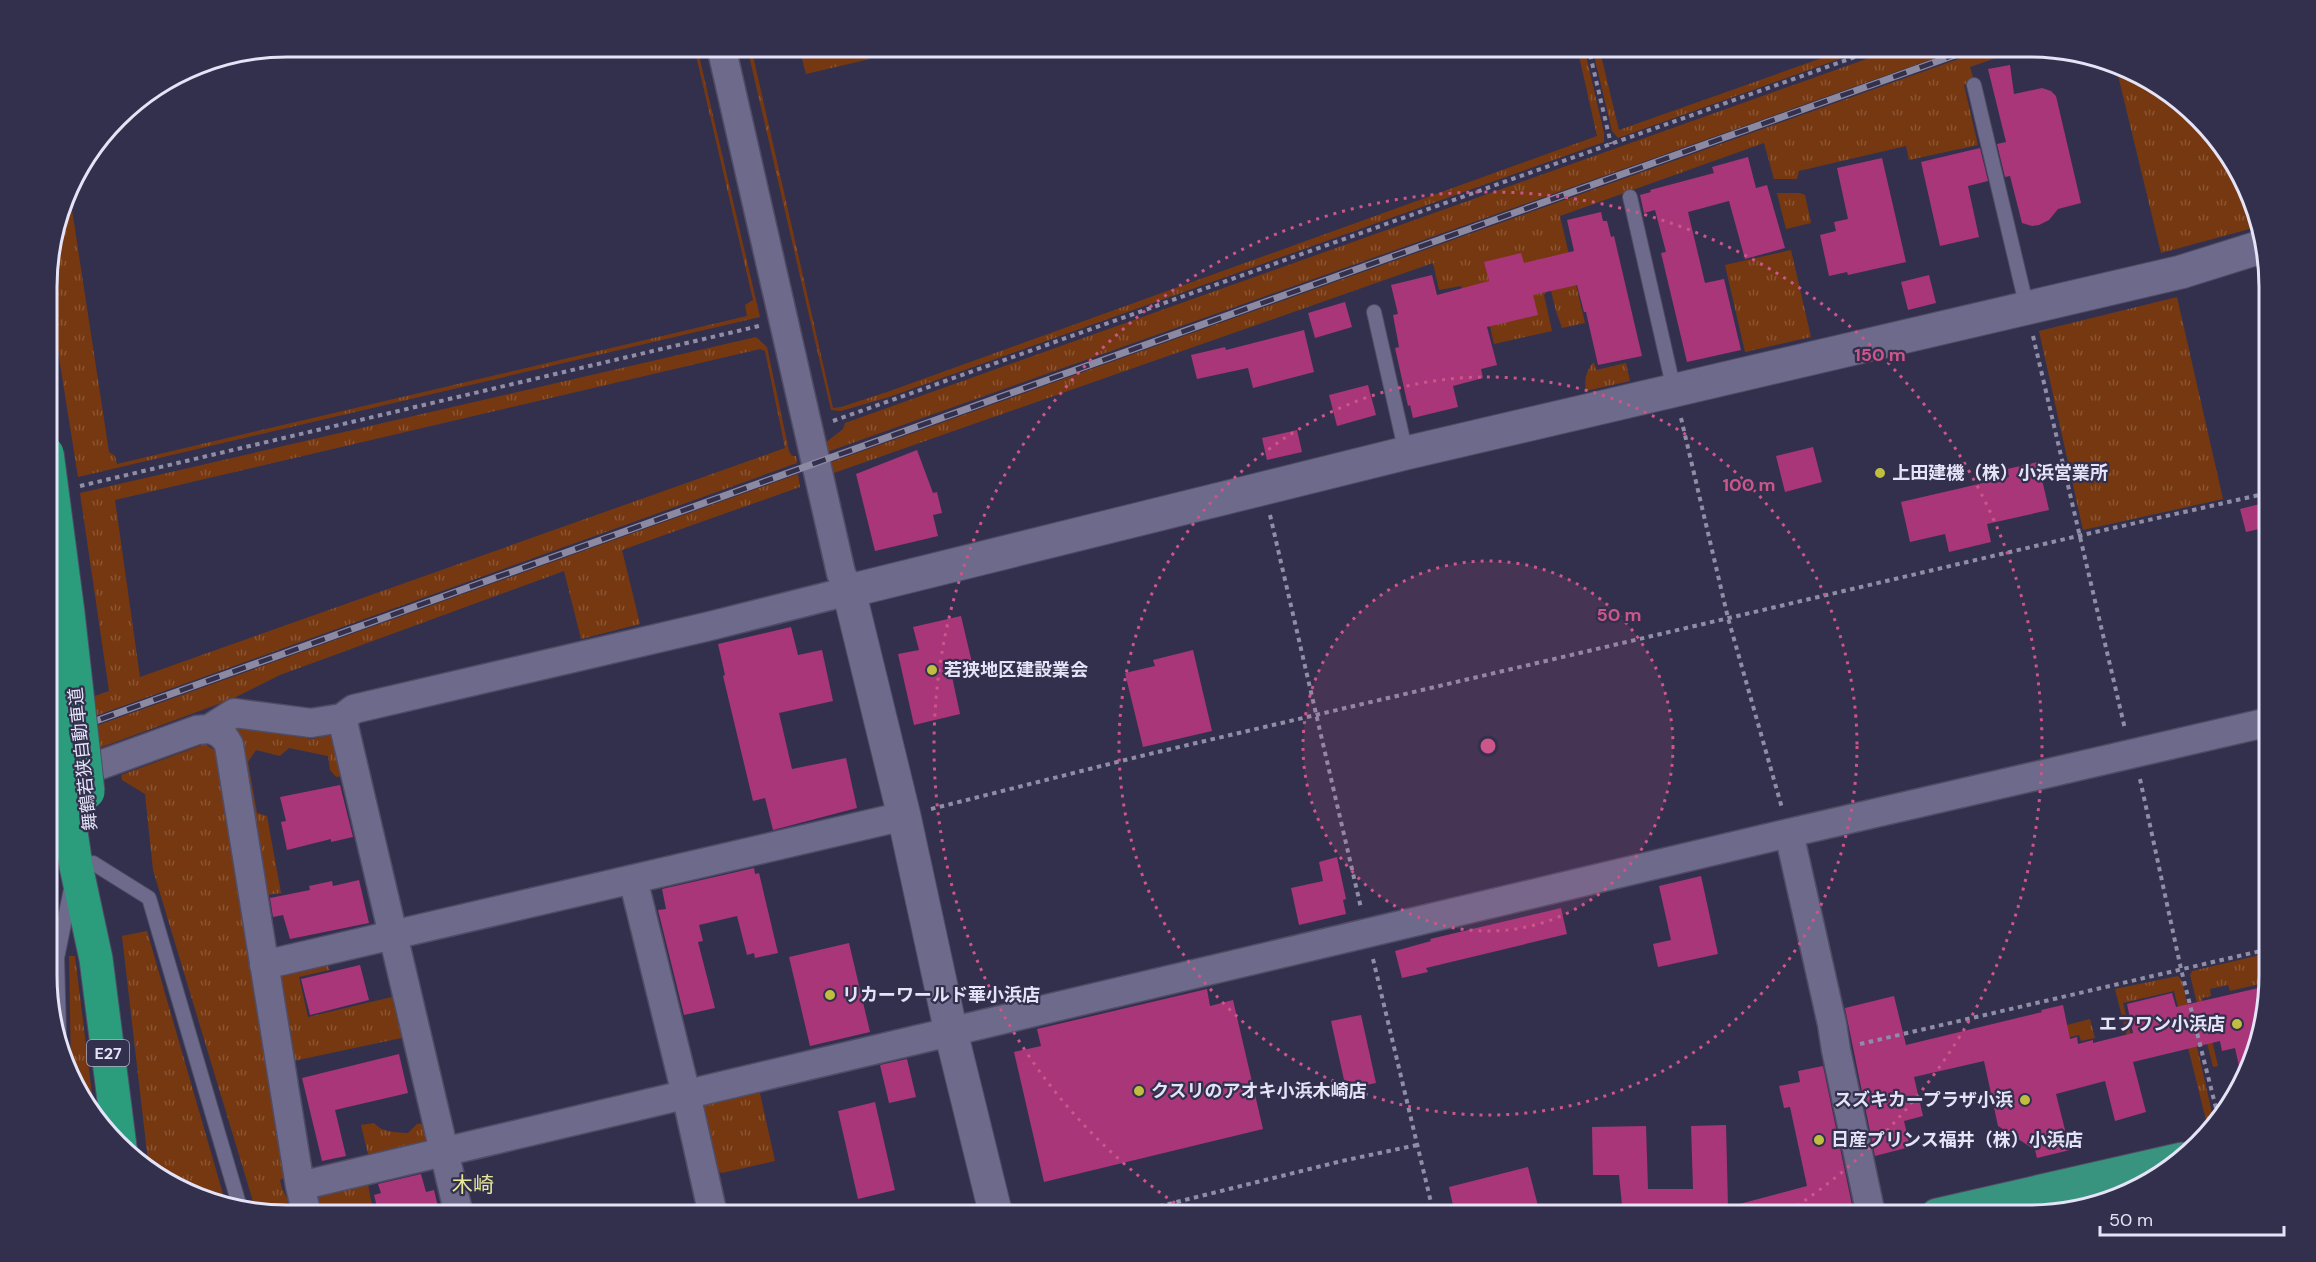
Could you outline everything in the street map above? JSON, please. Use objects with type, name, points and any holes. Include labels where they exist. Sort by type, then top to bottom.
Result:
[{"type":"highway","name":"舞鶴若狭自動車道","points":[[57,529],[68,613],[67,791]]},
{"type":"highway","name":"舞鶴若狭自動車道","points":[[57,730],[67,791],[84,864],[118,1131]]},
{"type":"highway","points":[[1981,1205],[2160,1164]]},
{"type":"street","points":[[725,57],[841,573],[849,591],[904,816],[951,1032],[994,1205]]},
{"type":"street","points":[[209,729],[234,713],[310,723],[342,718],[354,709],[710,626],[1406,453],[2181,272],[2256,249]]},
{"type":"street","points":[[342,718],[457,1205]]},
{"type":"street","points":[[300,1185],[2259,724]]},
{"type":"street","points":[[67,791],[197,730],[209,729],[225,737],[229,745],[305,1205]]},
{"type":"street","points":[[264,965],[904,816]]},
{"type":"street","points":[[1789,833],[1832,1024],[1869,1205]]},
{"type":"street","points":[[633,879],[711,1205]]},
{"type":"lane","points":[[1974,85],[2028,308]]},
{"type":"lane","points":[[1630,196],[1674,391]]},
{"type":"lane","points":[[1374,312],[1406,453]]},
{"type":"lane","points":[[57,994],[57,958],[84,864],[149,898],[238,1200]]},
{"type":"path","points":[[1591,57],[1611,144]]},
{"type":"path","points":[[810,429],[1855,57]]},
{"type":"path","points":[[2028,308],[2078,536],[2131,753],[2136,765],[2181,969],[2216,1109]]},
{"type":"path","points":[[82,485],[785,320]]},
{"type":"path","points":[[1674,391],[1728,618],[1789,833]]},
{"type":"path","points":[[1264,488],[1366,933],[1432,1205]]},
{"type":"path","points":[[904,816],[1316,715],[2259,495]]},
{"type":"path","points":[[1836,1050],[2259,951]]},
{"type":"path","points":[[1164,1205],[1417,1145]]},
{"type":"green space","points":[[696,57],[699,57],[760,317],[78,477],[57,345],[57,272],[61,242],[71,206],[109,452],[115,456],[117,464],[747,316],[745,305],[753,300]]},
{"type":"green space","points":[[749,57],[753,57],[833,408],[887,392],[1597,136],[1579,57],[1586,57],[1604,133],[1604,142],[889,397],[841,411],[831,410]]},
{"type":"green space","points":[[802,57],[870,57],[870,59],[806,74]]},
{"type":"green space","points":[[1594,57],[1601,57],[1619,130],[1825,57],[1845,57],[1618,138],[1612,131]]},
{"type":"green space","points":[[1872,57],[1938,57],[827,452],[825,443],[843,429],[845,423]]},
{"type":"green space","points":[[1964,57],[1999,57],[1970,67],[1974,81],[1964,85],[1978,145],[1909,160],[1906,146],[1799,171],[1797,179],[1774,179],[1764,143],[1560,216],[1585,323],[1562,328],[1551,291],[1548,290],[1544,295],[1552,331],[1494,344],[1484,300],[1465,297],[1461,286],[1439,290],[1433,263],[831,474],[829,463]]},
{"type":"green space","points":[[2118,74],[2169,104],[2202,135],[2220,159],[2235,185],[2251,229],[2161,253]]},
{"type":"green space","points":[[1777,193],[1805,195],[1811,223],[1786,229]]},
{"type":"green space","points":[[1791,250],[1811,337],[1745,352],[1725,265]]},
{"type":"green space","points":[[2177,297],[2223,499],[2083,530],[2039,331]]},
{"type":"green space","points":[[756,337],[767,347],[789,451],[792,456],[796,456],[797,463],[57,730],[57,709],[109,691],[80,493]],"holes":[[[760,349],[765,351],[785,448],[140,677],[115,500]]]},
{"type":"green space","points":[[1594,362],[1596,370],[1626,363],[1630,381],[1586,391],[1586,375]]},
{"type":"green space","points":[[798,474],[800,487],[622,550],[640,624],[581,639],[564,571],[280,675],[232,699],[57,764],[57,740]]},
{"type":"green space","points":[[237,726],[312,739],[332,735],[343,776],[336,777],[330,770],[328,756],[289,748],[280,756],[256,750],[248,762],[257,813],[267,816],[281,893],[261,896],[236,732]]},
{"type":"green space","points":[[205,744],[222,755],[290,1174],[280,1180],[283,1191],[291,1205],[253,1203],[153,870],[145,794],[122,780],[121,775]]},
{"type":"green space","points":[[147,931],[224,1196],[199,1188],[148,1158],[122,936]]},
{"type":"green space","points":[[2259,955],[2259,984],[2230,991],[2228,985],[2210,989],[2211,996],[2202,998],[2218,1066],[2213,1067],[2190,975],[2192,971]]},
{"type":"green space","points":[[69,956],[75,956],[92,1097],[71,1054]]},
{"type":"green space","points":[[327,960],[329,970],[299,977],[308,1017],[396,996],[406,1037],[289,1062],[277,971]]},
{"type":"green space","points":[[2178,976],[2182,981],[2212,1114],[2206,1122],[2174,991],[2123,1003],[2134,1047],[2130,1048],[2115,989]]},
{"type":"green space","points":[[2090,1019],[2095,1038],[2081,1041],[2079,1035],[2047,1043],[2044,1031]]},
{"type":"green space","points":[[759,1089],[775,1161],[722,1173],[711,1168],[703,1102]]},
{"type":"green space","points":[[374,1123],[385,1130],[408,1133],[417,1124],[427,1123],[432,1143],[371,1156],[368,1154],[361,1125]]},
{"type":"green space","points":[[367,1179],[372,1205],[316,1205],[314,1196]]},
{"type":"building","points":[[2010,65],[2014,94],[2042,88],[2051,91],[2056,96],[2081,203],[2058,209],[2049,220],[2039,225],[2032,226],[2022,223],[2010,176],[2005,177],[1997,144],[2006,142],[1988,69]]},
{"type":"building","points":[[1980,148],[1988,181],[1968,186],[1979,237],[1940,246],[1921,162]]},
{"type":"building","points":[[1748,157],[1756,188],[1767,185],[1785,248],[1745,259],[1729,201],[1688,212],[1705,283],[1724,279],[1741,350],[1687,362],[1661,253],[1666,252],[1655,210],[1644,213],[1640,195],[1651,192],[1650,190],[1714,173],[1712,167]]},
{"type":"building","points":[[1882,158],[1906,262],[1848,275],[1847,272],[1829,276],[1820,235],[1836,231],[1834,222],[1848,219],[1837,168]]},
{"type":"building","points":[[1601,212],[1603,221],[1607,221],[1611,237],[1614,236],[1642,356],[1598,365],[1586,312],[1584,312],[1577,285],[1533,295],[1538,315],[1487,327],[1497,365],[1481,369],[1483,378],[1453,386],[1458,407],[1413,418],[1410,405],[1408,406],[1395,348],[1399,347],[1393,315],[1398,314],[1391,285],[1432,275],[1437,295],[1489,281],[1484,262],[1521,253],[1524,263],[1574,251],[1567,220]]},
{"type":"building","points":[[1929,275],[1936,303],[1908,310],[1901,282]]},
{"type":"building","points":[[1345,302],[1352,327],[1315,338],[1308,313]]},
{"type":"building","points":[[1304,330],[1314,372],[1253,388],[1248,368],[1197,379],[1191,355],[1225,347],[1226,350]]},
{"type":"building","points":[[1368,385],[1376,415],[1337,426],[1329,395]]},
{"type":"building","points":[[1297,430],[1302,452],[1267,460],[1262,438]]},
{"type":"building","points":[[1813,447],[1822,482],[1785,492],[1776,456]]},
{"type":"building","points":[[917,450],[933,493],[937,492],[942,513],[933,515],[938,536],[875,551],[856,474]]},
{"type":"building","points":[[2038,462],[2049,510],[1987,524],[1991,542],[1949,552],[1945,534],[1910,542],[1901,502],[2009,477],[2007,469]]},
{"type":"building","points":[[2259,504],[2259,529],[2246,532],[2240,509]]},
{"type":"building","name":"若狭地区建設業会","points":[[961,616],[973,667],[951,672],[960,714],[914,725],[898,654],[919,650],[913,627]]},
{"type":"building","points":[[791,627],[798,655],[822,650],[833,701],[779,713],[792,769],[846,758],[857,808],[773,830],[765,798],[753,801],[723,676],[725,675],[718,644]]},
{"type":"building","points":[[1193,650],[1212,731],[1143,747],[1125,673],[1155,666],[1153,660]]},
{"type":"building","points":[[340,785],[353,837],[331,842],[331,839],[287,850],[281,822],[286,821],[280,797]]},
{"type":"building","points":[[1337,857],[1346,899],[1343,900],[1346,914],[1299,925],[1291,888],[1323,881],[1319,862]]},
{"type":"building","points":[[754,868],[755,874],[759,873],[778,953],[755,958],[754,953],[747,955],[737,916],[699,925],[703,941],[698,942],[715,1008],[684,1015],[658,910],[666,909],[662,889]]},
{"type":"building","points":[[1701,876],[1718,954],[1658,967],[1653,944],[1671,940],[1659,886]]},
{"type":"building","points":[[359,880],[369,923],[290,939],[283,915],[273,917],[270,898],[310,890],[309,886],[332,881],[333,886]]},
{"type":"building","points":[[1561,908],[1567,934],[1426,968],[1428,972],[1402,978],[1395,951],[1431,941],[1430,939]]},
{"type":"building","name":"リカーワールド華小浜店","points":[[849,943],[870,1032],[810,1046],[789,957]]},
{"type":"building","points":[[360,965],[369,1000],[310,1015],[301,979]]},
{"type":"building","points":[[2259,988],[2255,1020],[2239,1068],[2235,1048],[2222,1051],[2220,1041],[2133,1062],[2146,1112],[2115,1121],[2105,1081],[2056,1094],[2070,1150],[2037,1158],[2035,1150],[1998,1126],[1984,1061],[1914,1077],[1923,1116],[1904,1121],[1910,1147],[1875,1156],[1845,1008],[1894,996],[1906,1045],[2063,1005],[2070,1039],[2077,1037],[2078,1044],[2093,1040],[2093,1043],[2133,1033],[2127,1004],[2172,993],[2176,1007]]},
{"type":"building","name":"クスリのアオキ小浜木崎店","points":[[1207,989],[1210,1006],[1233,1000],[1263,1129],[1044,1182],[1014,1052],[1041,1046],[1037,1029]]},
{"type":"building","points":[[1361,1015],[1376,1083],[1346,1089],[1331,1021]]},
{"type":"building","points":[[399,1054],[408,1093],[335,1110],[346,1156],[322,1161],[302,1078]]},
{"type":"building","points":[[907,1059],[916,1097],[889,1103],[880,1065]]},
{"type":"building","points":[[1823,1066],[1852,1205],[1736,1205],[1807,1186],[1790,1107],[1784,1108],[1779,1086],[1800,1082],[1798,1071]]},
{"type":"building","points":[[875,1102],[895,1190],[858,1199],[838,1111]]},
{"type":"building","points":[[1726,1125],[1728,1205],[1622,1205],[1619,1175],[1593,1175],[1592,1127],[1646,1126],[1648,1189],[1693,1189],[1691,1126]]},
{"type":"building","points":[[1528,1167],[1538,1205],[1453,1205],[1449,1187]]},
{"type":"building","points":[[421,1174],[426,1192],[434,1190],[438,1205],[376,1205],[374,1195],[381,1193],[378,1184]]},
{"type":"railway","points":[[57,735],[1949,57]]},
{"type":"place","name":"上田建機（株）小浜営業所","points":[[1880,473]]},
{"type":"place","name":"若狭地区建設業会","points":[[932,670]]},
{"type":"place","name":"リカーワールド華小浜店","points":[[830,995]]},
{"type":"place","name":"エフワン小浜店","points":[[2237,1024]]},
{"type":"place","name":"クスリのアオキ小浜木崎店","points":[[1139,1091]]},
{"type":"place","name":"スズキカープラザ小浜","points":[[2025,1100]]},
{"type":"place","name":"日産プリンス福井（株）小浜店","points":[[1819,1140]]},
{"type":"district","name":"木崎","points":[[473,1185]]}]
